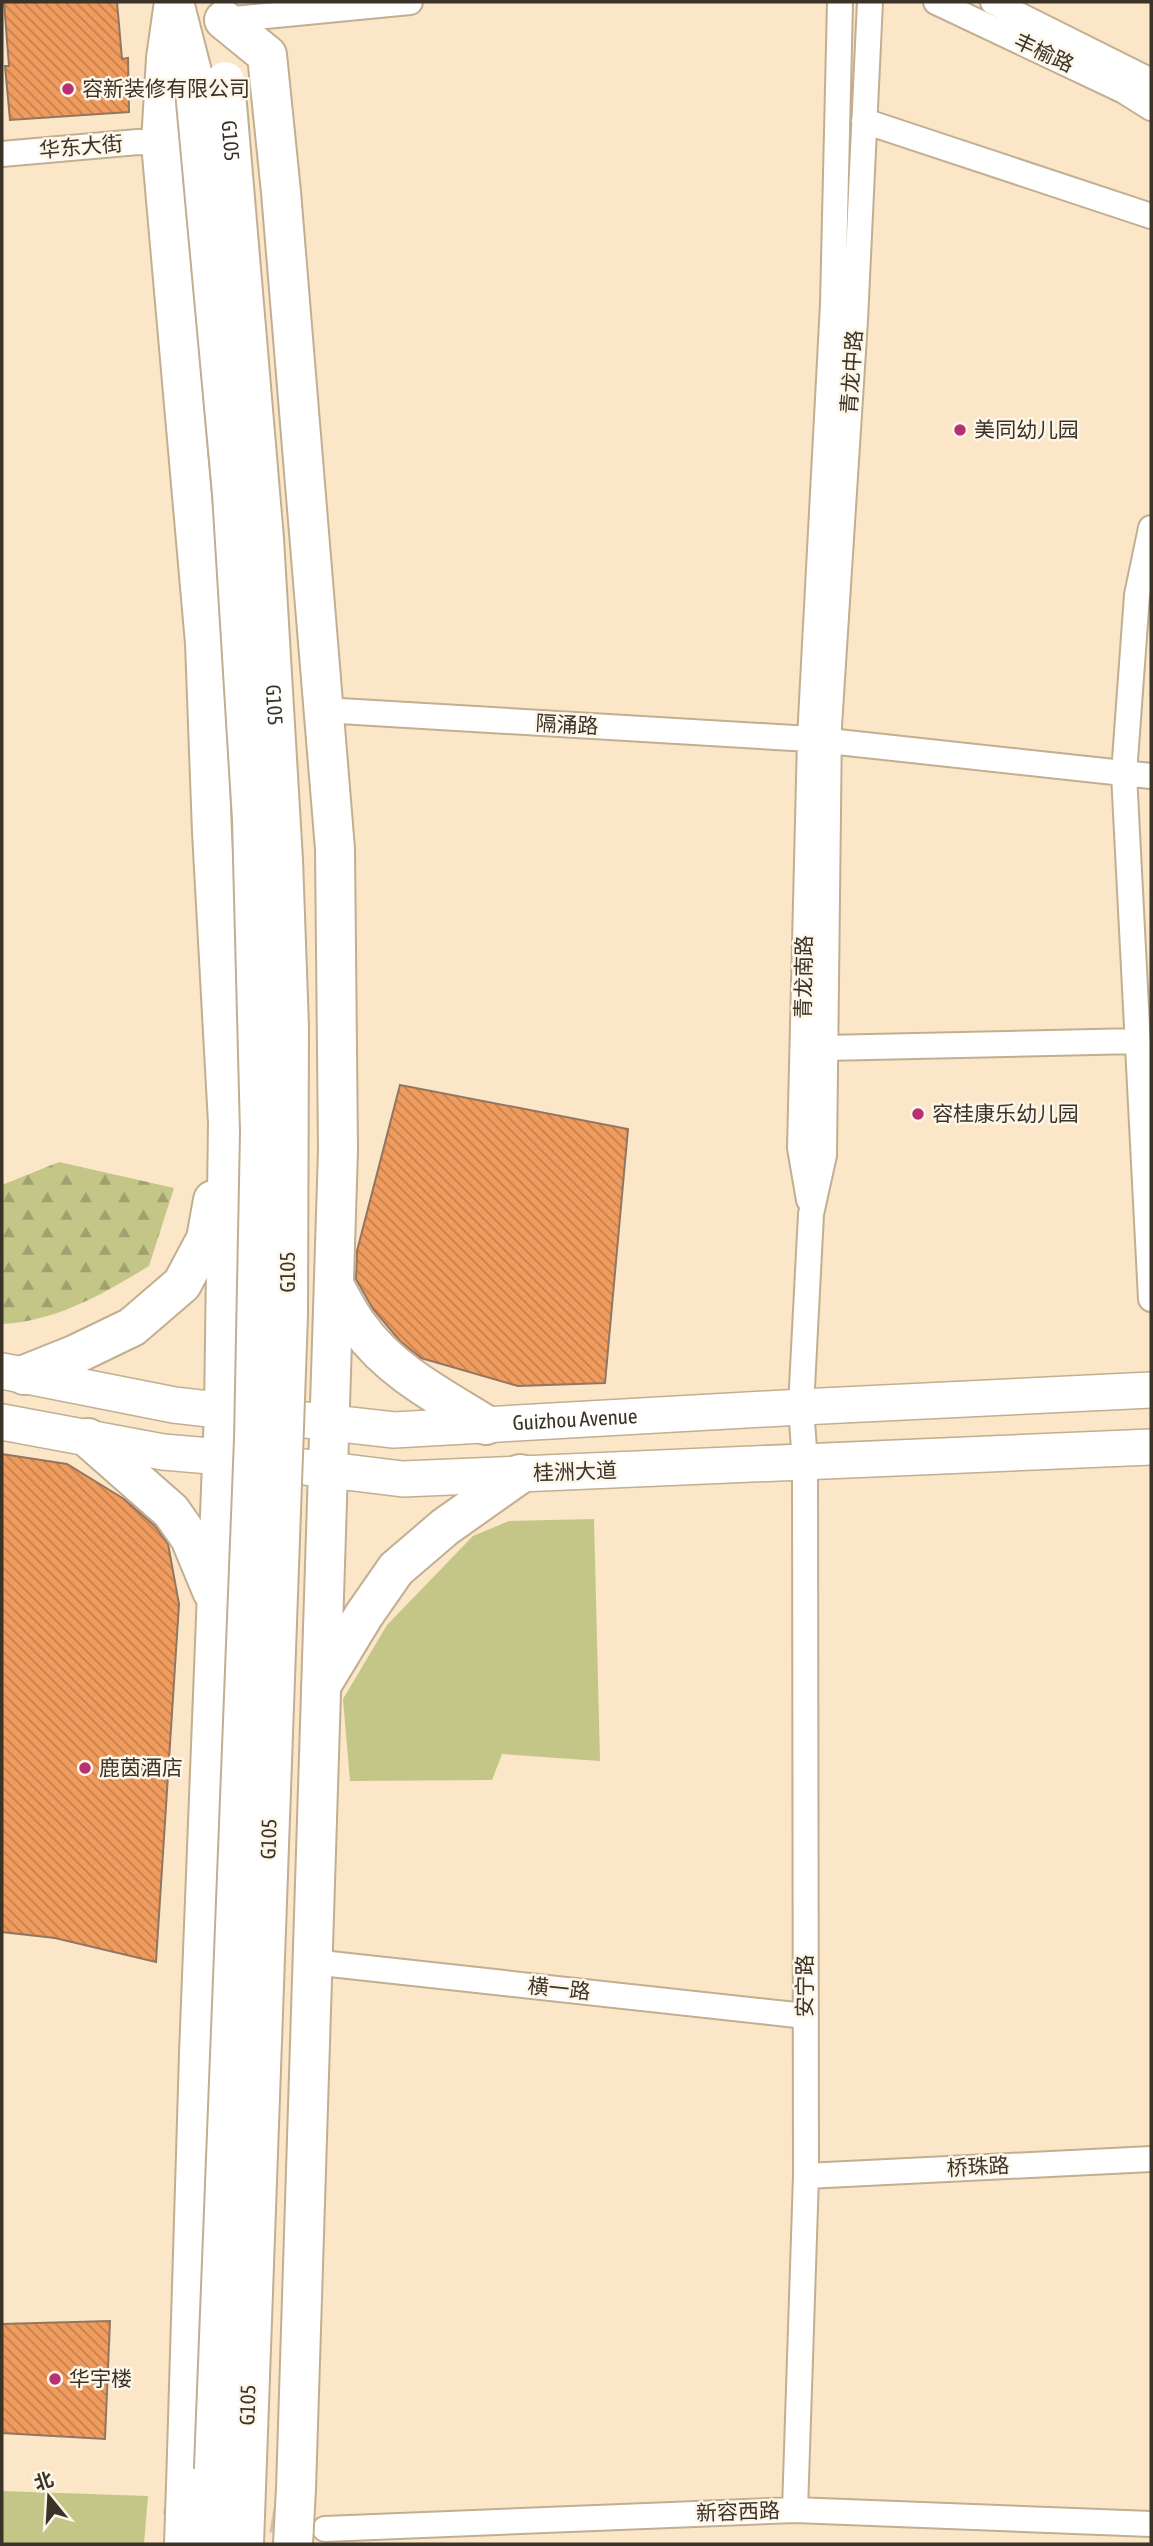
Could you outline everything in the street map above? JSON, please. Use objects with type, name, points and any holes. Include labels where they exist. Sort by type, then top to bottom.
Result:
[{"type":"main road","name":"G105","points":[[174,2],[210,80],[264,539],[283,846],[289,1027],[288,1329],[244,2544]]},
{"type":"main road","points":[[174,2],[166,58],[161,142],[205,643],[228,1123],[224,1412],[199,2054],[184,2544]]},
{"type":"main road","name":"G105","points":[[211,2544],[254,1439],[260,1132],[252,819],[210,80],[224,11]]},
{"type":"main road","points":[[224,11],[267,55],[281,192],[335,849],[338,1150],[296,2490],[309,2537]]},
{"type":"main road","points":[[13,1373],[74,1355],[132,1326],[182,1284],[206,1239],[228,1123]]},
{"type":"main road","points":[[227,1214],[248,1233],[273,1243],[290,1245],[310,1236],[326,1221],[336,1204]]},
{"type":"main road","points":[[334,1285],[359,1327],[387,1359],[424,1387],[486,1425]]},
{"type":"main road","name":"Guizhou Avenue","points":[[13,1373],[174,1405],[394,1430],[801,1406],[1151,1390]]},
{"type":"main road","name":"桂洲大道","points":[[2,1422],[163,1452],[403,1479],[1151,1447]]},
{"type":"main road","points":[[88,1438],[171,1511],[190,1538],[217,1611]]},
{"type":"main road","points":[[320,1687],[396,1569],[446,1527],[520,1474]]},
{"type":"main road","points":[[217,1611],[232,1594],[271,1574],[293,1578],[311,1590],[323,1606]]},
{"type":"street","points":[[224,11],[410,2]]},
{"type":"street","name":"青龙中路","points":[[820,741],[840,2]]},
{"type":"street","name":"青龙中路","points":[[820,741],[855,320],[870,2]]},
{"type":"street","name":"丰榆路","points":[[936,2],[1124,91],[1151,108]]},
{"type":"street","name":"丰榆路","points":[[993,2],[1151,81]]},
{"type":"street","points":[[864,121],[1151,216]]},
{"type":"street","name":"华东大街","points":[[2,154],[161,142]]},
{"type":"street","points":[[1151,528],[1137,595],[1124,774],[1151,1299]]},
{"type":"street","name":"隔涌路","points":[[323,710],[820,741],[1151,776]]},
{"type":"street","name":"青龙南路","points":[[805,1463],[801,1406],[811,1213],[824,1155],[820,741]]},
{"type":"street","name":"青龙南路","points":[[811,1213],[800,1149],[820,741]]},
{"type":"street","points":[[825,1048],[1138,1041]]},
{"type":"street","name":"安宁路","points":[[795,2510],[806,2176],[805,1463]]},
{"type":"street","name":"横一路","points":[[312,1962],[806,2017]]},
{"type":"street","name":"桥珠路","points":[[806,2176],[1151,2159]]},
{"type":"street","name":"新容西路","points":[[309,2537],[795,2510],[1151,2524]]},
{"type":"green space","points":[[59,1162],[174,1188],[149,1266],[97,1296],[61,1312],[2,1324],[2,1185]]},
{"type":"green space","points":[[594,1519],[600,1761],[502,1754],[492,1780],[350,1781],[343,1699],[387,1625],[473,1536],[509,1521]]},
{"type":"green space","points":[[2,2491],[148,2496],[144,2544],[2,2543]]},
{"type":"building","points":[[4,2],[117,2],[122,59],[128,58],[129,112],[10,120],[5,66],[9,66]]},
{"type":"building","points":[[400,1085],[628,1129],[605,1383],[518,1386],[421,1358],[400,1341],[373,1309],[356,1279],[357,1251]]},
{"type":"building","name":"鹿茵酒店","points":[[2,1454],[67,1464],[124,1499],[155,1526],[168,1544],[179,1604],[156,1962],[55,1938],[2,1932]]},
{"type":"building","name":"华宇楼","points":[[110,2321],[105,2439],[2,2433],[2,2324]]},
{"type":"tunnel","points":[[165,2502],[306,2526]]},
{"type":"place","name":"容新装修有限公司","points":[[68,89]]},
{"type":"place","name":"美同幼儿园","points":[[960,430]]},
{"type":"place","name":"容桂康乐幼儿园","points":[[918,1114]]},
{"type":"place","name":"鹿茵酒店","points":[[85,1768]]},
{"type":"place","name":"华宇楼","points":[[55,2379]]}]
